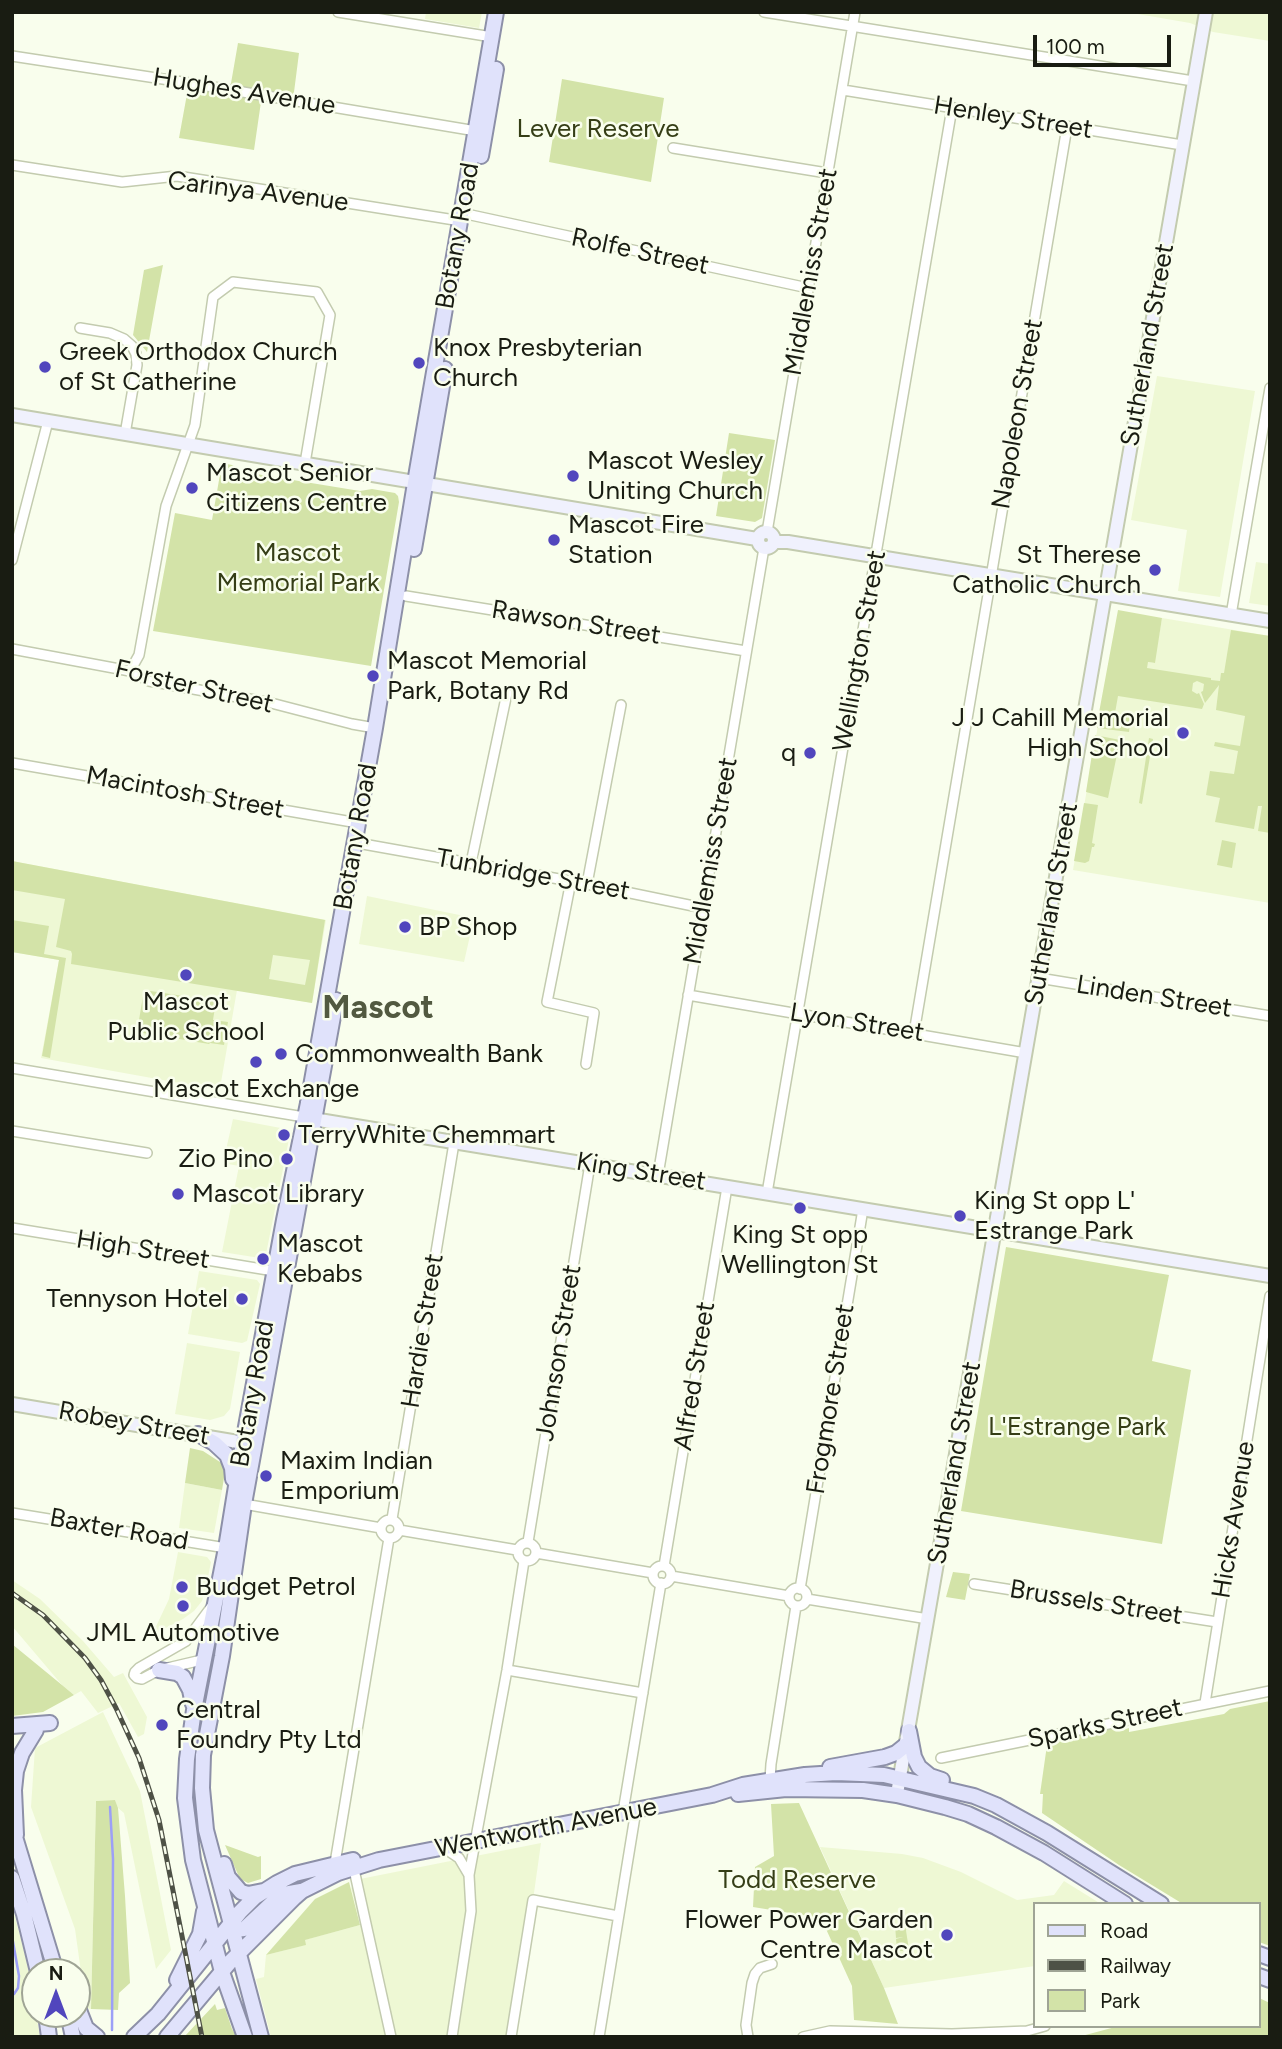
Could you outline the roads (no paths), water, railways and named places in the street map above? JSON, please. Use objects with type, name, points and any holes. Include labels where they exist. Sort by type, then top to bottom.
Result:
[{"type":"main road","name":"Botany Road","points":[[466,218],[475,131],[496,12]]},
{"type":"main road","name":"Botany Road","points":[[249,1444],[274,1271],[310,1118],[358,823],[466,218],[506,12]]},
{"type":"main road","name":"Botany Road","points":[[243,2032],[207,1835],[202,1788],[204,1755],[222,1656],[239,1502],[363,844],[406,596],[420,483]]},
{"type":"main road","points":[[198,1434],[222,1450],[230,1461],[239,1502]]},
{"type":"main road","name":"Botany Road","points":[[239,1502],[226,1548],[194,1710],[187,1759],[186,1798],[190,1840],[204,1903],[225,1944],[261,2037]]},
{"type":"main road","points":[[159,1670],[177,1673],[187,1682],[194,1710]]},
{"type":"main road","points":[[12,1726],[50,1723]]},
{"type":"main road","points":[[36,1730],[22,1753],[16,1771],[13,1790],[14,1832],[52,1958]]},
{"type":"main road","points":[[805,1775],[837,1765],[892,1754],[907,1738],[919,1767],[930,1776],[953,1784],[974,1796]]},
{"type":"main road","name":"Wentworth Avenue","points":[[167,2037],[202,1995],[225,1944],[251,1901],[295,1874],[335,1863],[353,1864],[444,1848],[712,1795],[743,1785],[805,1775],[859,1773],[900,1778],[974,1796],[1047,1833],[1155,1902]]},
{"type":"main road","name":"Wentworth Avenue","points":[[712,1795],[820,1788],[897,1795],[968,1814],[996,1827],[1044,1853],[1122,1902]]},
{"type":"main road","points":[[207,1835],[217,1846],[228,1877],[237,1889],[248,1894],[265,1890]]},
{"type":"main road","name":"Wentworth Avenue","points":[[134,2036],[225,1944],[302,1891],[353,1864]]},
{"type":"main road","points":[[12,1878],[34,1958]]},
{"type":"main road","points":[[225,1944],[276,1899],[284,1894],[302,1891]]},
{"type":"main road","points":[[164,2006],[200,1934],[204,1903]]},
{"type":"street","points":[[338,12],[492,37]]},
{"type":"street","points":[[764,12],[1193,81]]},
{"type":"street","name":"Middlemiss Street","points":[[658,1175],[855,12]]},
{"type":"street","name":"Sutherland Street","points":[[897,1795],[1206,12]]},
{"type":"street","name":"Hughes Avenue","points":[[12,56],[475,131]]},
{"type":"street","name":"Henley Street","points":[[843,90],[1182,145]]},
{"type":"street","name":"Wellington Street","points":[[767,1193],[952,108]]},
{"type":"street","name":"Napoleon Street","points":[[914,1032],[1067,127]]},
{"type":"street","points":[[673,148],[827,173]]},
{"type":"street","name":"Carinya Avenue","points":[[12,165],[122,182],[177,176],[466,218]]},
{"type":"street","name":"Rolfe Street","points":[[466,218],[808,288]]},
{"type":"street","points":[[131,671],[139,655],[166,506],[195,425],[213,297],[233,282],[317,292],[330,315],[305,463]]},
{"type":"street","points":[[80,328],[110,333],[124,339],[136,354],[137,365],[125,434]]},
{"type":"street","points":[[1231,615],[1270,388]]},
{"type":"street","points":[[12,415],[1270,621]]},
{"type":"street","points":[[12,560],[48,421]]},
{"type":"street","name":"Rawson Street","points":[[406,596],[746,651]]},
{"type":"street","name":"Forster Street","points":[[12,649],[131,671],[149,681],[271,703],[375,728]]},
{"type":"street","points":[[471,863],[507,693]]},
{"type":"street","points":[[587,884],[621,705]]},
{"type":"street","name":"Macintosh Street","points":[[12,763],[358,823]]},
{"type":"street","name":"Tunbridge Street","points":[[363,844],[587,884],[703,908]]},
{"type":"street","points":[[570,881],[547,1002],[594,1013],[586,1064]]},
{"type":"street","name":"Linden Street","points":[[1039,978],[1270,1016]]},
{"type":"street","name":"Lyon Street","points":[[688,995],[1026,1053]]},
{"type":"street","name":"King Street","points":[[12,1068],[1270,1276]]},
{"type":"street","points":[[12,1131],[147,1153]]},
{"type":"street","name":"Hardie Street","points":[[392,1519],[454,1143]]},
{"type":"street","name":"Johnson Street","points":[[528,1542],[590,1164]]},
{"type":"street","name":"Alfred Street","points":[[664,1566],[727,1187]]},
{"type":"street","name":"Frogmore Street","points":[[800,1589],[863,1209]]},
{"type":"street","name":"High Street","points":[[12,1228],[274,1271]]},
{"type":"street","name":"Hicks Avenue","points":[[1205,1703],[1270,1296]]},
{"type":"street","name":"Robey Street","points":[[12,1404],[249,1444]]},
{"type":"street","points":[[239,1502],[381,1528]]},
{"type":"street","name":"Baxter Road","points":[[12,1513],[226,1548]]},
{"type":"street","points":[[381,1528],[386,1520],[392,1519],[398,1523],[400,1530]]},
{"type":"street","points":[[381,1528],[389,1538],[394,1537],[400,1530]]},
{"type":"street","points":[[400,1530],[517,1550]]},
{"type":"street","points":[[335,1863],[389,1538]]},
{"type":"street","points":[[517,1550],[522,1543],[533,1545],[536,1553],[533,1559],[524,1561]]},
{"type":"street","points":[[517,1550],[524,1561]]},
{"type":"street","points":[[536,1553],[653,1573]]},
{"type":"street","points":[[452,2037],[471,1911],[469,1875],[524,1561]]},
{"type":"street","points":[[664,1566],[670,1570],[671,1576],[669,1581],[661,1583],[654,1579],[653,1573],[658,1567],[664,1566]]},
{"type":"street","points":[[671,1576],[789,1595]]},
{"type":"street","points":[[599,2037],[618,1916],[643,1693],[661,1583]]},
{"type":"street","name":"Brussels Street","points":[[974,1584],[1217,1622]]},
{"type":"street","points":[[794,1589],[800,1589],[807,1599],[802,1605],[796,1606],[790,1601],[789,1595],[794,1589]]},
{"type":"street","points":[[807,1599],[928,1619]]},
{"type":"street","points":[[215,1601],[186,1641],[139,1668],[134,1675],[140,1680],[159,1670],[222,1656]]},
{"type":"street","points":[[770,1780],[796,1606]]},
{"type":"street","points":[[507,1670],[643,1693]]},
{"type":"street","name":"Sparks Street","points":[[941,1758],[1270,1691]]},
{"type":"street","points":[[444,1848],[459,1858],[469,1875]]},
{"type":"street","points":[[353,1864],[391,2037]]},
{"type":"street","points":[[511,2037],[533,1900],[618,1916]]},
{"type":"street","points":[[748,2037],[746,2025],[752,1983],[760,1968],[772,1964]]},
{"type":"street","points":[[803,2037],[830,2031],[952,2034],[1027,2031],[1038,2028]]},
{"type":"waterway","points":[[110,1807],[113,1859],[112,2030]]},
{"type":"waterway","points":[[12,1936],[19,1976],[18,1988],[14,1994]]},
{"type":"railway","points":[[12,1593],[43,1615],[85,1658],[101,1680],[139,1758],[159,1820],[202,2037]]},
{"type":"place","name":"Knox Presbyterian Church","points":[[419,363]]},
{"type":"place","name":"Greek Orthodox Church of St Catherine","points":[[45,367]]},
{"type":"place","name":"Mascot Wesley Uniting Church","points":[[573,476]]},
{"type":"place","name":"Mascot Senior Citizens Centre","points":[[192,488]]},
{"type":"place","name":"Mascot Fire Station","points":[[554,540]]},
{"type":"place","name":"St Therese Catholic Church","points":[[1155,570]]},
{"type":"place","name":"Mascot Memorial Park, Botany Rd","points":[[373,676]]},
{"type":"place","name":"J J Cahill Memorial High School","points":[[1183,733]]},
{"type":"place","name":"q","points":[[810,753]]},
{"type":"place","name":"BP Shop","points":[[405,927]]},
{"type":"place","name":"Mascot Public School","points":[[186,975]]},
{"type":"place","name":"Commonwealth Bank","points":[[281,1054]]},
{"type":"place","name":"Mascot Exchange","points":[[256,1062]]},
{"type":"place","name":"TerryWhite Chemmart","points":[[284,1135]]},
{"type":"place","name":"Zio Pino","points":[[287,1159]]},
{"type":"place","name":"Mascot Library","points":[[178,1194]]},
{"type":"place","name":"King St opp Wellington St","points":[[800,1208]]},
{"type":"place","name":"King St opp L' Estrange Park","points":[[960,1216]]},
{"type":"place","name":"Mascot Kebabs","points":[[263,1259]]},
{"type":"place","name":"Tennyson Hotel","points":[[242,1299]]},
{"type":"place","name":"Maxim Indian Emporium","points":[[266,1476]]},
{"type":"place","name":"Budget Petrol","points":[[182,1587]]},
{"type":"place","name":"JML Automotive","points":[[183,1606]]},
{"type":"place","name":"Central Foundry Pty Ltd","points":[[162,1725]]},
{"type":"place","name":"Flower Power Garden Centre Mascot","points":[[947,1935]]},
{"type":"district","name":"Mascot","points":[[378,1008]]},
{"type":"park label","name":"Lever Reserve","points":[[598,129]]},
{"type":"park label","name":"Mascot Memorial Park","points":[[298,568]]},
{"type":"park label","name":"L'Estrange Park","points":[[1077,1427]]},
{"type":"park label","name":"Todd Reserve","points":[[797,1880]]}]
